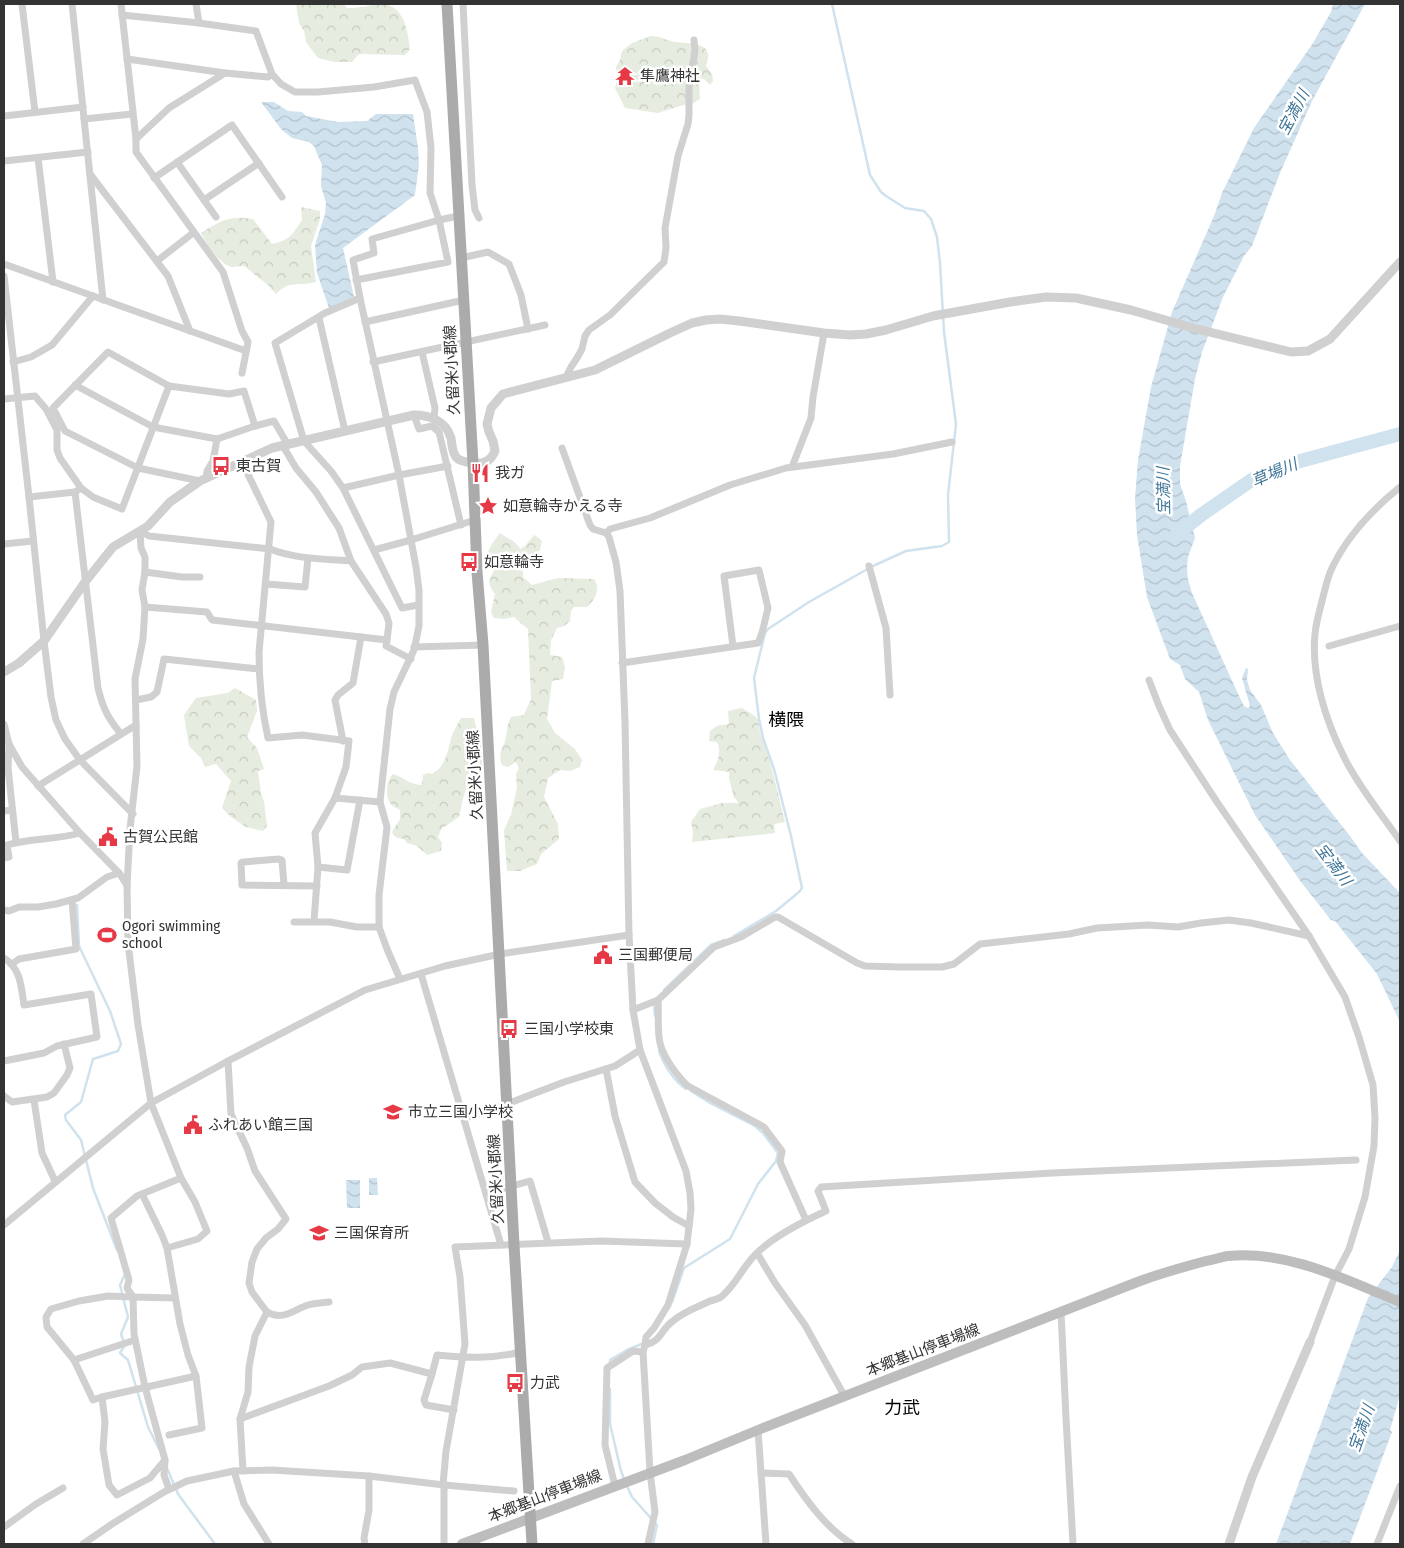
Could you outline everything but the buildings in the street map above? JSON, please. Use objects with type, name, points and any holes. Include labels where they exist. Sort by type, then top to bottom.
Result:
[{"type":"main road","name":"久留米小郡線","points":[[447,4],[532,1544]]},
{"type":"main road","name":"本郷基山停車場線","points":[[462,1544],[685,1460],[1167,1272],[1227,1256],[1259,1256],[1289,1261],[1337,1276],[1400,1302]]},
{"type":"street","points":[[22,4],[35,112]]},
{"type":"street","points":[[72,4],[103,300]]},
{"type":"street","points":[[120,4],[136,152],[223,272],[242,331],[248,342],[242,374]]},
{"type":"street","points":[[196,4],[199,23]]},
{"type":"street","points":[[463,4],[472,185],[475,210],[479,218]]},
{"type":"street","points":[[122,15],[256,31],[272,74],[281,84],[295,92],[374,87],[415,80],[427,112],[431,148],[430,193],[439,220],[448,262],[356,280]]},
{"type":"street","points":[[566,377],[580,354],[585,336],[589,330],[610,315],[664,262],[666,248],[665,228],[678,156],[688,124],[689,88],[695,50],[694,40]]},
{"type":"street","points":[[127,59],[226,73],[268,77],[272,74]]},
{"type":"street","points":[[136,139],[169,108],[226,73]]},
{"type":"street","points":[[4,116],[83,107]]},
{"type":"street","points":[[84,119],[132,114]]},
{"type":"street","points":[[154,178],[232,125],[282,197]]},
{"type":"street","points":[[4,161],[88,152]]},
{"type":"street","points":[[38,158],[52,282]]},
{"type":"street","points":[[178,162],[216,217]]},
{"type":"street","points":[[204,200],[258,163]]},
{"type":"street","points":[[90,174],[157,261],[173,285],[190,331]]},
{"type":"street","points":[[400,979],[379,927],[379,895],[387,827],[380,802],[390,709],[394,692],[411,659],[419,626],[418,582],[399,475],[373,362],[353,260],[374,253],[372,240],[458,216]]},
{"type":"street","points":[[157,261],[193,233]]},
{"type":"street","points":[[461,258],[488,252],[509,264],[521,295],[528,329]]},
{"type":"street","points":[[4,672],[19,663],[44,641],[85,582],[113,547],[148,526],[170,502],[203,479],[272,448],[414,415],[434,418],[448,431],[456,458],[464,462],[480,464],[490,460],[495,451],[486,424],[491,408],[504,394],[595,370],[692,323],[720,319],[739,320],[824,333],[866,334],[933,316],[1010,302],[1046,297],[1076,298],[1131,310],[1193,328],[1291,352],[1308,350],[1330,339],[1400,262]]},
{"type":"street","points":[[4,264],[246,351]]},
{"type":"street","points":[[4,276],[50,697],[56,720],[65,739],[80,760],[132,814]]},
{"type":"street","points":[[13,362],[31,357],[52,345],[93,296]]},
{"type":"street","points":[[360,298],[325,313],[275,342],[304,441],[331,471],[343,488],[402,608],[418,604]]},
{"type":"street","points":[[365,322],[464,300]]},
{"type":"street","points":[[319,318],[345,431]]},
{"type":"street","points":[[373,362],[545,325]]},
{"type":"street","points":[[792,466],[811,418],[824,333]]},
{"type":"street","points":[[203,479],[138,468],[65,431],[53,408],[108,352],[169,386],[229,394],[244,391],[255,426]]},
{"type":"street","points":[[422,352],[435,408],[434,418]]},
{"type":"street","points":[[75,385],[154,427],[217,439],[274,421],[296,468],[316,492],[334,521],[351,561],[388,618],[386,646],[411,659]]},
{"type":"street","points":[[29,496],[78,490],[122,509],[169,386]]},
{"type":"street","points":[[4,399],[35,396],[46,409],[57,430],[57,450],[60,458],[78,490],[85,582],[98,688],[102,706],[108,718],[121,734]]},
{"type":"street","points":[[414,415],[419,429],[432,426],[440,432],[461,525]]},
{"type":"street","points":[[203,479],[213,461],[217,439]]},
{"type":"street","points":[[562,448],[590,525],[593,529],[606,532],[610,529],[650,518],[730,484],[792,466],[883,456],[952,442]]},
{"type":"street","points":[[242,462],[271,522],[259,652],[259,669],[268,738],[302,735],[349,742],[346,767],[335,798],[315,833],[318,867],[314,921]]},
{"type":"street","points":[[343,488],[448,466]]},
{"type":"street","points":[[1400,487],[1369,514],[1343,549],[1332,568],[1325,586],[1315,634],[1314,656],[1323,703],[1345,760],[1400,841]]},
{"type":"street","points":[[374,550],[475,520]]},
{"type":"street","points":[[140,531],[148,536],[270,549],[308,558],[351,561]]},
{"type":"street","points":[[140,531],[141,548],[145,557],[142,590],[145,607],[143,639],[135,679],[137,766],[130,829],[127,886],[128,943],[138,1026],[151,1104],[181,1178],[195,1202],[207,1231],[198,1239],[167,1248]]},
{"type":"street","points":[[606,532],[614,552],[620,591],[626,749],[629,935],[633,1010],[640,1050],[686,1171],[691,1201],[687,1244],[668,1305],[646,1337],[644,1349],[650,1472],[655,1512],[648,1544]]},
{"type":"street","points":[[4,544],[33,540]]},
{"type":"street","points":[[266,584],[305,587],[308,558]]},
{"type":"street","points":[[869,566],[886,628],[890,695]]},
{"type":"street","points":[[622,663],[758,643],[768,608],[759,570],[724,576],[734,646]]},
{"type":"street","points":[[145,572],[182,577],[200,577]]},
{"type":"street","points":[[145,607],[206,612],[212,620],[387,640]]},
{"type":"street","points":[[1329,646],[1400,626]]},
{"type":"street","points":[[343,741],[335,700],[338,695],[353,683],[361,637]]},
{"type":"street","points":[[414,647],[483,645]]},
{"type":"street","points":[[136,700],[151,697],[157,692],[164,659],[259,669]]},
{"type":"street","points":[[1149,680],[1158,706],[1170,730],[1309,936],[1345,997],[1373,1085],[1375,1110],[1374,1146],[1365,1197],[1349,1249],[1252,1477],[1229,1544]]},
{"type":"street","points":[[4,724],[9,744],[22,767],[80,834],[119,873],[127,886]]},
{"type":"street","points":[[38,786],[136,725]]},
{"type":"street","points":[[9,744],[8,768],[16,842]]},
{"type":"street","points":[[335,798],[380,802]]},
{"type":"street","points":[[318,867],[347,870],[360,800]]},
{"type":"street","points":[[4,811],[12,810]]},
{"type":"street","points":[[4,858],[9,857],[7,845],[16,842],[80,834]]},
{"type":"street","points":[[284,885],[282,860],[241,863],[242,885],[317,886]]},
{"type":"street","points":[[4,919],[6,911],[19,907],[38,907],[72,900],[85,894],[95,884],[107,877],[119,873]]},
{"type":"street","points":[[12,964],[19,959],[76,949],[72,900]]},
{"type":"street","points":[[633,1010],[658,1000],[714,947],[741,937],[775,917],[857,964],[865,966],[942,967],[954,964],[980,944],[1105,928],[1148,925],[1178,927],[1201,922],[1229,920],[1309,936]]},
{"type":"street","points":[[294,922],[314,921],[357,927],[379,927]]},
{"type":"street","points":[[4,1225],[55,1181],[151,1104],[228,1061],[365,990],[400,979],[500,954],[629,935]]},
{"type":"street","points":[[4,958],[12,964],[20,979],[24,1004],[90,994],[98,1037],[57,1046],[44,1053],[4,1061]]},
{"type":"street","points":[[420,974],[501,1245]]},
{"type":"street","points":[[658,1000],[660,1042],[663,1052],[681,1080],[688,1086],[764,1127],[782,1151],[780,1162],[806,1220]]},
{"type":"street","points":[[4,1096],[12,1102],[48,1097],[54,1093],[70,1068],[64,1044]]},
{"type":"street","points":[[464,1118],[615,1066],[640,1050]]},
{"type":"street","points":[[228,1061],[231,1114],[256,1171],[286,1219],[257,1249],[252,1262],[249,1283],[252,1292],[267,1312],[273,1316],[280,1316],[309,1305],[329,1302]]},
{"type":"street","points":[[606,1069],[615,1116],[635,1182],[673,1217],[689,1226]]},
{"type":"street","points":[[34,1100],[42,1153],[55,1181]]},
{"type":"street","points":[[614,1486],[605,1445],[607,1368],[633,1351],[644,1349],[659,1339],[670,1322],[678,1317],[720,1298],[733,1285],[757,1252],[806,1220],[826,1211],[818,1191],[821,1187],[1052,1173],[1356,1160]]},
{"type":"street","points":[[169,1489],[164,1475],[164,1460],[135,1340],[133,1297],[127,1288],[129,1280],[111,1218],[137,1196],[181,1178]]},
{"type":"street","points":[[487,1193],[530,1181],[548,1242]]},
{"type":"street","points":[[142,1194],[167,1248],[180,1324],[196,1376],[202,1428],[169,1435]]},
{"type":"street","points":[[444,1544],[443,1485],[446,1451],[466,1344],[455,1247],[601,1241],[687,1244]]},
{"type":"street","points":[[757,1252],[775,1283],[805,1325],[845,1397]]},
{"type":"street","points":[[175,1298],[108,1296],[79,1301],[51,1310],[46,1317],[47,1327],[74,1360],[92,1400],[196,1376]]},
{"type":"street","points":[[243,1470],[240,1418],[248,1392],[249,1367],[255,1336],[267,1312]]},
{"type":"street","points":[[1061,1312],[1073,1544]]},
{"type":"street","points":[[74,1360],[135,1340]]},
{"type":"street","points":[[454,1410],[426,1405],[424,1400],[437,1355],[490,1358],[521,1352]]},
{"type":"street","points":[[240,1418],[329,1386],[352,1375],[362,1367],[390,1363],[432,1374]]},
{"type":"street","points":[[102,1398],[105,1422],[103,1449],[109,1485],[118,1495],[150,1478],[164,1460]]},
{"type":"street","points":[[758,1430],[766,1544]]},
{"type":"street","points":[[83,1544],[169,1489],[188,1481],[234,1471],[272,1470],[369,1476],[514,1491]]},
{"type":"street","points":[[234,1471],[244,1504],[269,1544]]},
{"type":"street","points":[[761,1473],[789,1474],[824,1520],[852,1544]]},
{"type":"street","points":[[365,1544],[364,1538],[369,1510],[369,1476]]},
{"type":"street","points":[[1377,1544],[1400,1486]]},
{"type":"street","points":[[4,1527],[36,1504],[63,1488]]},
{"type":"green space","points":[[296,4],[344,4],[347,8],[384,4],[397,11],[402,17],[410,49],[405,55],[359,54],[352,62],[334,62],[318,58],[306,42],[304,31],[299,23]]},
{"type":"green space","points":[[651,36],[698,45],[707,51],[706,66],[712,74],[713,81],[710,85],[703,78],[699,80],[700,99],[692,104],[658,113],[625,108],[615,88],[618,79],[616,67],[622,51],[632,43]]},
{"type":"green space","points":[[301,207],[320,211],[320,219],[311,246],[316,282],[286,286],[276,294],[268,285],[244,266],[232,267],[218,258],[201,233],[226,220],[238,218],[253,219],[272,244],[283,241],[296,230],[302,220]]},
{"type":"green space","points":[[500,533],[513,541],[520,549],[534,535],[542,541],[540,550],[523,563],[523,577],[532,585],[558,578],[594,579],[597,587],[595,598],[590,604],[587,607],[574,607],[571,611],[570,621],[564,626],[557,628],[551,640],[550,655],[562,657],[565,667],[563,679],[552,681],[547,719],[555,733],[575,749],[582,760],[580,767],[570,771],[560,770],[548,778],[544,797],[558,824],[559,839],[541,854],[537,864],[520,871],[507,871],[504,830],[511,815],[517,788],[516,774],[519,768],[516,762],[508,767],[502,765],[500,757],[511,717],[524,715],[531,699],[528,629],[514,617],[494,618],[491,612],[495,594],[490,583],[494,571],[490,567],[493,560],[488,552]]},
{"type":"green space","points":[[235,688],[256,700],[257,711],[247,737],[257,748],[264,769],[258,771],[267,826],[263,831],[246,827],[222,808],[231,781],[216,764],[205,767],[201,758],[189,746],[184,715],[196,698],[228,693]]},
{"type":"green space","points":[[742,708],[758,720],[785,822],[774,824],[775,833],[692,842],[691,822],[700,809],[722,803],[738,803],[734,798],[729,772],[714,770],[719,748],[717,742],[709,741],[710,731],[717,726],[729,724],[728,711]]},
{"type":"green space","points":[[461,718],[474,718],[482,754],[481,769],[478,778],[465,792],[459,817],[441,829],[438,837],[442,843],[441,851],[427,855],[417,846],[407,843],[404,839],[393,834],[392,832],[400,819],[400,810],[394,807],[388,799],[388,785],[393,774],[422,785],[423,775],[432,774],[437,771],[444,762],[453,734]]},
{"type":"water","name":"宝満川","points":[[1333,4],[1365,4],[1312,101],[1280,173],[1252,246],[1244,256],[1223,297],[1202,352],[1195,379],[1180,466],[1180,484],[1195,538],[1188,557],[1188,580],[1192,593],[1244,706],[1248,708],[1250,706],[1242,678],[1246,668],[1248,669],[1247,680],[1250,690],[1261,705],[1273,733],[1290,760],[1362,853],[1400,893],[1400,1022],[1377,974],[1301,882],[1255,815],[1208,720],[1199,692],[1185,679],[1180,665],[1170,659],[1147,597],[1137,535],[1135,498],[1138,460],[1151,387],[1172,312],[1214,216],[1222,193],[1254,128],[1313,43],[1331,12]]},
{"type":"water","points":[[261,102],[274,102],[288,111],[302,112],[306,116],[338,122],[367,121],[376,114],[413,114],[419,164],[415,195],[343,248],[354,297],[329,308],[317,273],[315,245],[325,214],[326,203],[321,186],[322,165],[314,146],[309,142],[292,138],[281,129]]},
{"type":"water","points":[[369,1178],[377,1178],[378,1195],[369,1195]]},
{"type":"water","points":[[346,1180],[360,1180],[360,1208],[347,1208]]},
{"type":"water","name":"宝満川","points":[[1400,1250],[1400,1395],[1390,1430],[1392,1432],[1350,1544],[1276,1544],[1368,1298],[1392,1267]]},
{"type":"waterway","points":[[734,936],[776,911],[802,888],[774,769],[763,738],[759,719],[754,678],[765,633],[768,629],[809,602],[873,566],[906,551],[942,546],[949,542],[948,495],[956,424],[944,332],[937,237],[931,219],[924,211],[905,208],[886,196],[881,192],[870,175],[832,4]]},
{"type":"waterway","name":"草場川","points":[[1176,535],[1253,479],[1293,463],[1400,434]]},
{"type":"waterway","points":[[77,905],[79,946],[110,1011],[121,1044],[118,1051],[93,1059],[81,1102],[65,1115],[66,1120],[81,1140],[93,1188],[117,1250]]},
{"type":"waterway","points":[[664,990],[711,945],[724,940]]},
{"type":"waterway","points":[[654,1004],[655,1016]]},
{"type":"waterway","points":[[659,1051],[663,1061],[677,1082],[686,1089]]},
{"type":"waterway","points":[[672,1302],[684,1268],[730,1239],[758,1184],[776,1161],[778,1153],[763,1133],[755,1126],[691,1091]]},
{"type":"waterway","points":[[125,1274],[120,1285],[128,1317],[121,1334],[125,1345],[120,1353],[128,1360],[148,1427],[159,1449]]},
{"type":"waterway","points":[[610,1364],[610,1360],[644,1343]]},
{"type":"waterway","points":[[610,1389],[610,1424],[624,1479]]},
{"type":"waterway","points":[[167,1468],[178,1494],[215,1544]]},
{"type":"waterway","points":[[626,1484],[632,1497],[657,1525],[653,1544]]},
{"type":"place","name":"隼鷹神社","points":[[625,76]]},
{"type":"place","name":"東古賀","points":[[221,466]]},
{"type":"place","name":"我ガ","points":[[480,473]]},
{"type":"place","name":"如意輪寺かえる寺","points":[[488,506]]},
{"type":"place","name":"如意輪寺","points":[[469,562]]},
{"type":"place","name":"古賀公民館","points":[[108,837]]},
{"type":"place","name":"Ogori swimming school","points":[[107,935]]},
{"type":"place","name":"三国郵便局","points":[[603,955]]},
{"type":"place","name":"三国小学校東","points":[[509,1029]]},
{"type":"place","name":"市立三国小学校","points":[[393,1112]]},
{"type":"place","name":"ふれあい館三国","points":[[193,1125]]},
{"type":"place","name":"三国保育所","points":[[319,1233]]},
{"type":"place","name":"力武","points":[[515,1383]]},
{"type":"district","name":"横隈","points":[[786,720]]},
{"type":"district","name":"力武","points":[[902,1408]]}]
